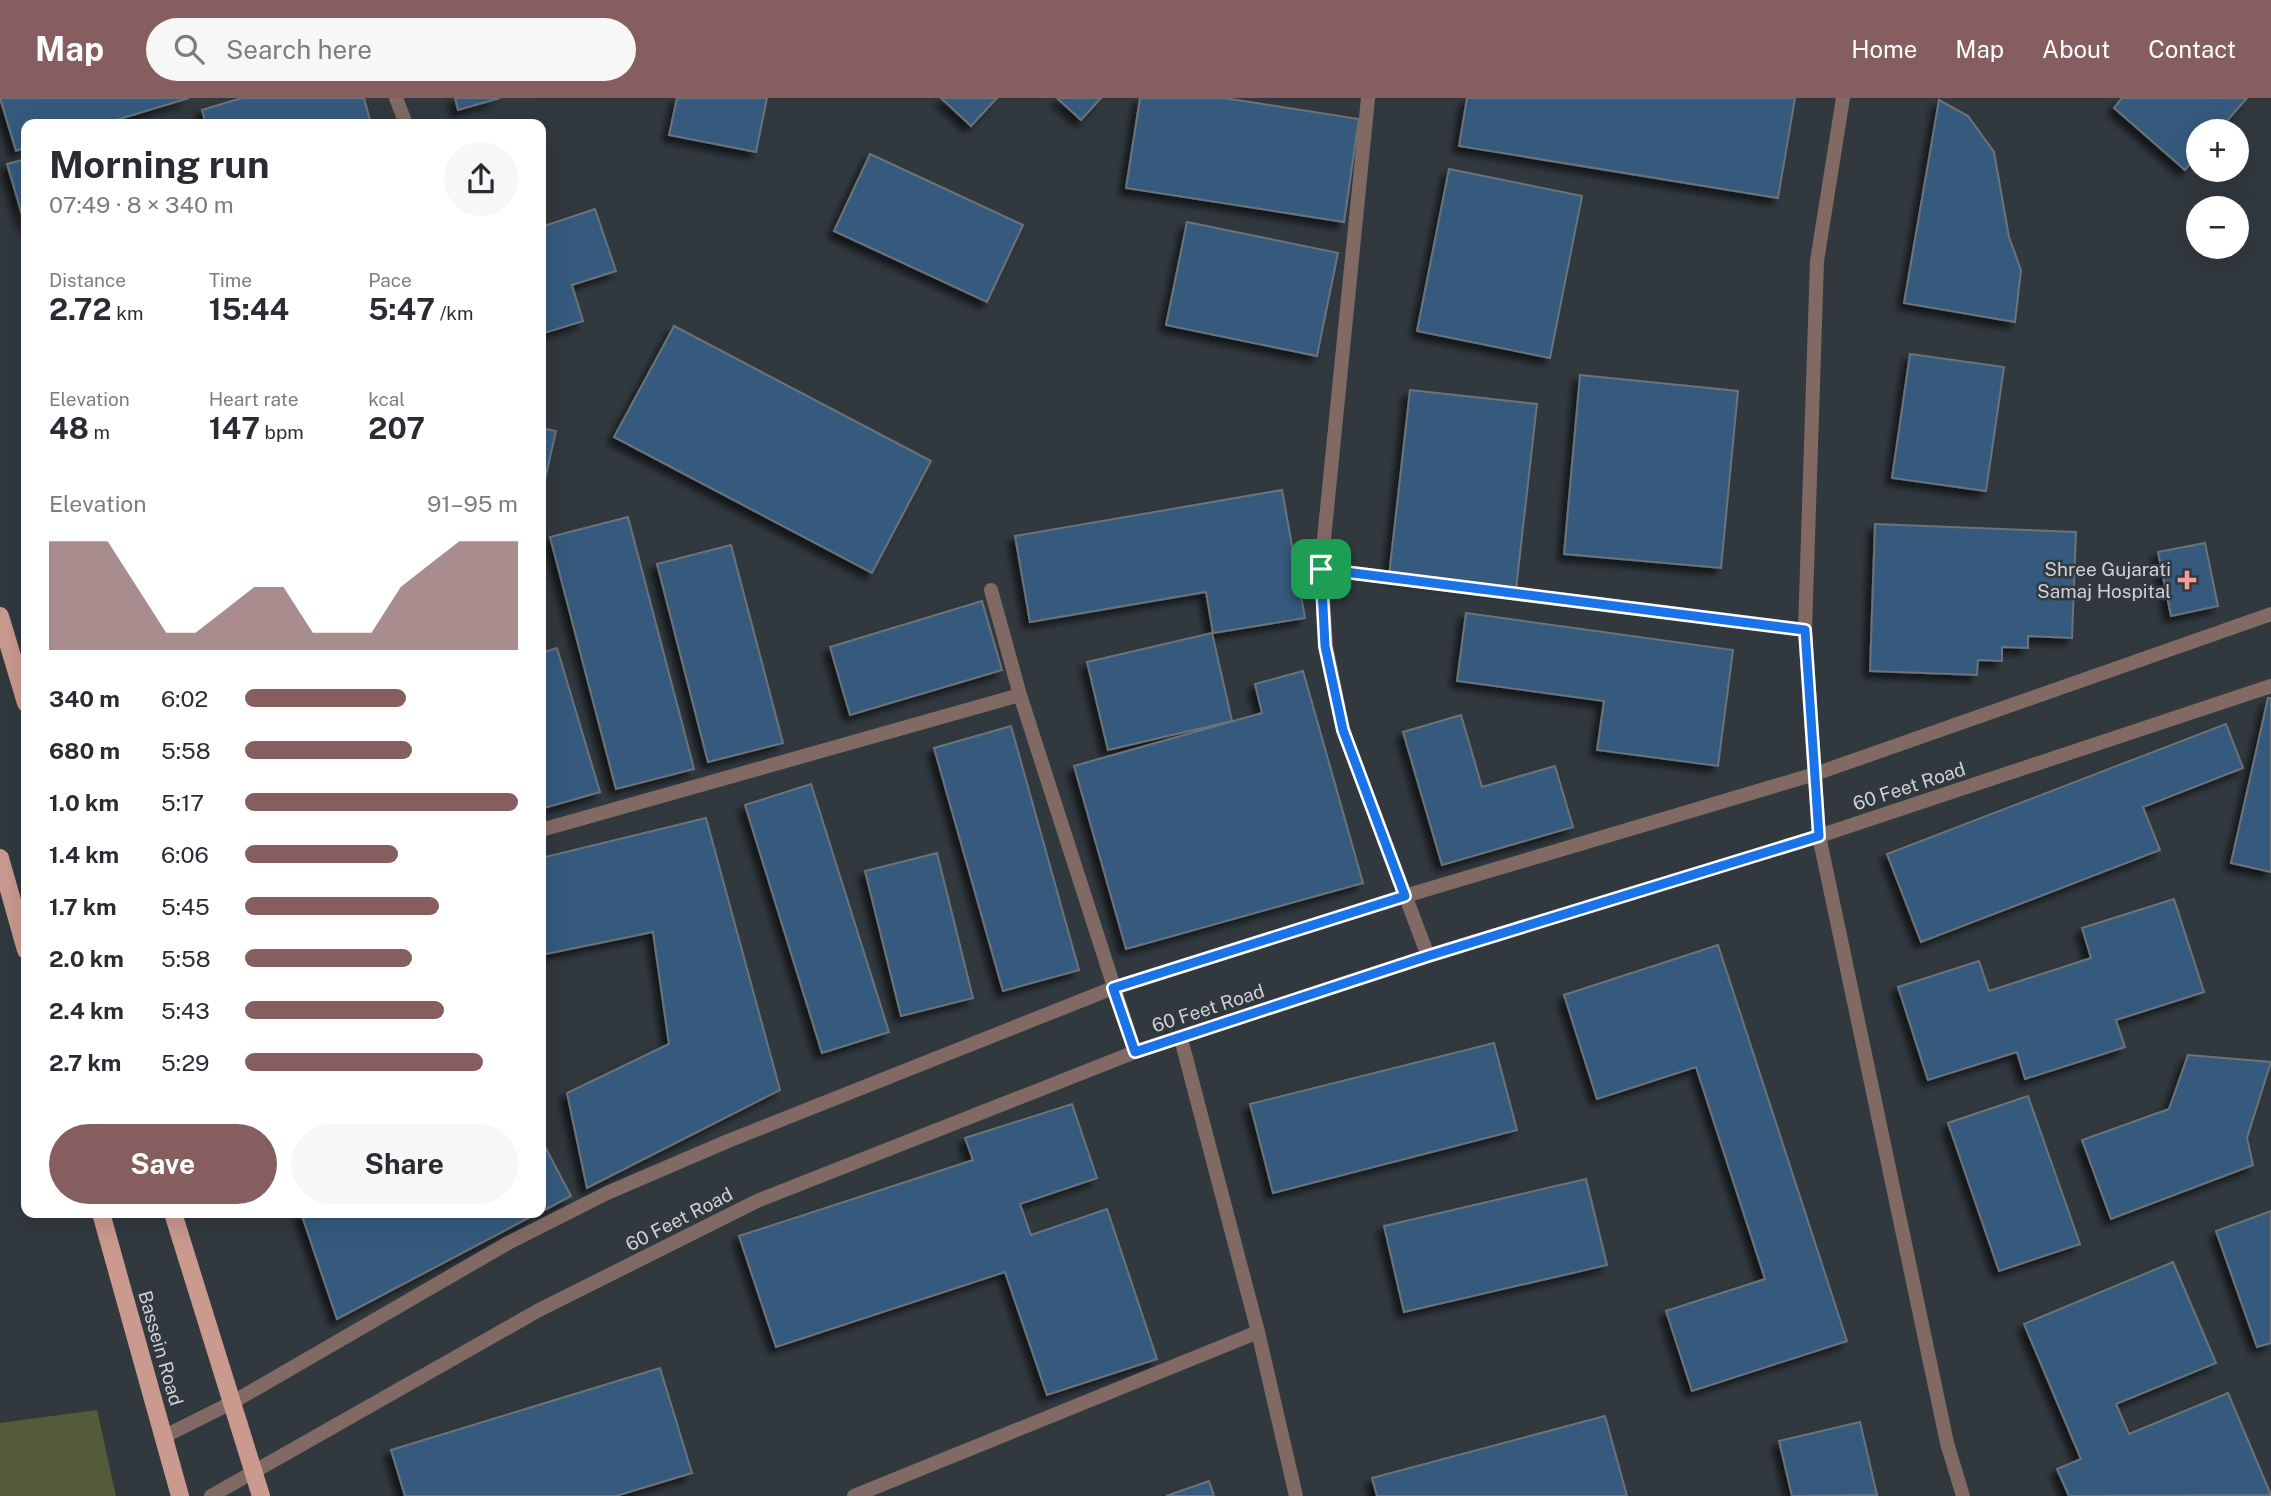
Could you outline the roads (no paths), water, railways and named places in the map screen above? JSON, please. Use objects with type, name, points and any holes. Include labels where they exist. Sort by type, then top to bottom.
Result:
[{"type":"main road","points":[[0,616],[21,687]]},
{"type":"main road","points":[[0,858],[21,932]]},
{"type":"main road","name":"Bassein Road","points":[[102,1218],[180,1496]]},
{"type":"main road","points":[[175,1218],[261,1496]]},
{"type":"street","points":[[396,98],[404,119]]},
{"type":"street","points":[[1368,98],[1321,569],[1325,646],[1343,730],[1428,956]]},
{"type":"street","points":[[1843,98],[1817,261],[1805,630],[1819,836],[1947,1443],[1963,1496]]},
{"type":"street","points":[[1321,569],[1805,630]]},
{"type":"street","points":[[991,590],[1020,695],[1135,1052]]},
{"type":"street","points":[[165,1436],[233,1402],[508,1243],[607,1193],[741,1136],[1113,988],[1405,896],[1815,774],[2271,614]]},
{"type":"street","name":"60 Feet Road","points":[[211,1496],[539,1310],[757,1201],[1135,1052],[1428,956],[1819,836],[2271,686]]},
{"type":"street","points":[[546,829],[1020,695]]},
{"type":"street","points":[[1181,1039],[1258,1332],[1296,1496]]},
{"type":"street","points":[[854,1496],[1258,1332]]},
{"type":"place","name":"Shree Gujarati Samaj Hospital","points":[[2187,580]]}]
